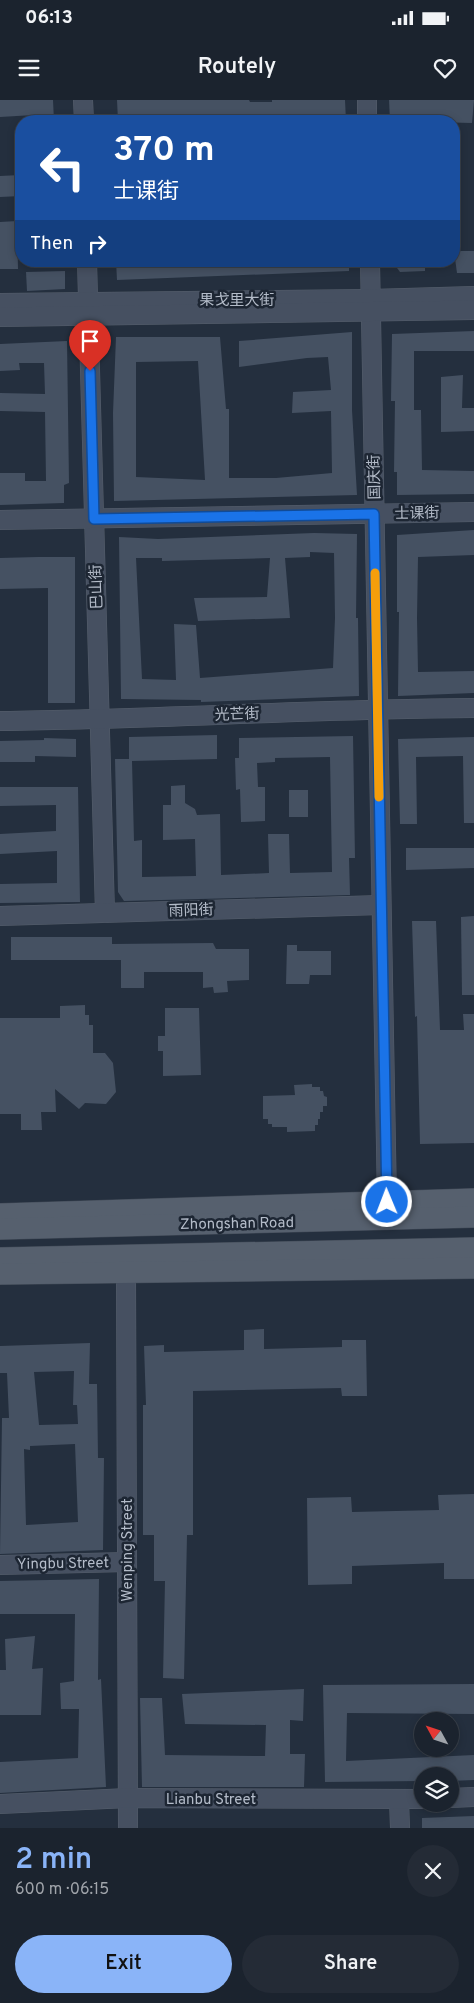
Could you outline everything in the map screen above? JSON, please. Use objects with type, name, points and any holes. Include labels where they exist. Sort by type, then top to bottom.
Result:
[{"type":"main road","points":[[0,1214],[474,1199]]},
{"type":"main road","name":"Zhongshan Road","points":[[0,1229],[474,1217]]},
{"type":"main road","name":"Zhongshan Road","points":[[0,1258],[474,1248]]},
{"type":"main road","points":[[0,1274],[474,1268]]},
{"type":"street","points":[[83,100],[84,115]]},
{"type":"street","points":[[367,100],[367,115]]},
{"type":"street","name":"巴山街","points":[[87,267],[105,913]]},
{"type":"street","name":"国庆街","points":[[370,267],[387,1202]]},
{"type":"street","name":"果戈里大街","points":[[370,306],[474,296]]},
{"type":"street","name":"果戈里大街","points":[[0,303],[89,308],[370,306],[474,310]]},
{"type":"street","name":"果戈里大街","points":[[0,316],[89,308]]},
{"type":"street","name":"士课街","points":[[0,520],[474,512]]},
{"type":"street","name":"光芒街","points":[[0,721],[100,720],[378,709],[474,708]]},
{"type":"street","name":"雨阳街","points":[[0,916],[381,904]]},
{"type":"street","name":"Wenping Street","points":[[126,1273],[128,1828]]},
{"type":"street","name":"Yingbu Street","points":[[0,1565],[127,1562]]},
{"type":"street","points":[[459,1798],[474,1797]]},
{"type":"street","name":"Lianbu Street","points":[[0,1804],[128,1798],[414,1799]]},
{"type":"street","points":[[399,1800],[400,1828]]},
{"type":"building","points":[[0,100],[53,100],[54,115],[0,117]]},
{"type":"building","points":[[117,100],[249,100],[250,102],[272,102],[272,100],[345,100],[346,115],[326,114],[118,115]]},
{"type":"building","points":[[389,100],[474,100],[472,123],[460,123],[460,115],[390,115]]},
{"type":"building","points":[[15,175],[15,196],[0,197],[0,176]]},
{"type":"building","points":[[15,221],[15,267],[18,267],[18,269],[0,269],[0,222]]},
{"type":"building","points":[[460,251],[474,251],[474,273],[457,273],[456,267],[460,267]]},
{"type":"building","points":[[116,267],[349,267],[349,271],[117,280]]},
{"type":"building","points":[[396,267],[425,267],[425,271],[400,272]]},
{"type":"building","points":[[65,271],[65,289],[27,291],[26,272]]},
{"type":"building","points":[[474,331],[474,351],[414,351],[414,410],[421,410],[422,470],[474,471],[474,494],[397,495],[397,472],[394,472],[395,401],[391,401],[392,334]]},
{"type":"building","points":[[352,332],[352,410],[357,495],[114,501],[113,413],[116,337],[220,337],[226,409],[229,409],[229,478],[276,478],[332,473],[331,411],[292,413],[293,392],[331,390],[328,357],[239,367],[239,341]],"holes":[[[198,361],[205,480],[136,477],[136,362]]]},
{"type":"building","points":[[67,341],[69,483],[64,485],[64,503],[0,505],[0,473],[25,473],[25,481],[46,481],[45,412],[0,411],[0,393],[45,394],[44,363],[19,363],[20,370],[0,371],[0,344]]},
{"type":"building","points":[[463,375],[462,408],[474,408],[474,431],[441,432],[441,377]]},
{"type":"building","points":[[474,530],[474,555],[418,557],[417,618],[418,672],[474,671],[474,693],[398,696],[399,612],[397,612],[397,535]]},
{"type":"building","points":[[314,533],[357,534],[356,618],[358,618],[359,696],[201,702],[201,700],[121,699],[119,537],[158,539]],"holes":[[[310,552],[334,553],[335,618],[333,668],[200,678],[196,625],[174,624],[176,680],[142,679],[136,558],[162,558],[162,561],[270,558],[267,597],[194,598],[198,621],[290,618],[285,558],[310,557]]]},
{"type":"building","points":[[75,557],[75,703],[48,703],[48,588],[0,589],[0,558]]},
{"type":"building","points":[[217,735],[217,759],[132,761],[134,841],[142,840],[142,877],[196,876],[195,839],[163,840],[163,805],[171,805],[171,786],[185,785],[185,803],[195,809],[197,815],[220,814],[221,875],[269,873],[268,834],[289,834],[290,873],[332,872],[330,757],[275,758],[275,762],[257,763],[258,787],[265,787],[265,821],[241,822],[240,789],[236,790],[235,758],[239,758],[239,738],[353,736],[355,858],[349,858],[350,895],[124,901],[118,892],[115,759],[129,759],[129,737]]},
{"type":"building","points":[[474,737],[474,823],[464,823],[463,756],[416,757],[417,824],[400,824],[398,739]]},
{"type":"building","points":[[44,738],[76,739],[76,757],[35,756],[35,762],[0,762],[0,741],[44,740]]},
{"type":"building","points":[[0,787],[78,787],[80,902],[0,903],[0,884],[57,883],[57,851],[0,854],[0,834],[56,831],[56,805],[0,806]]},
{"type":"building","points":[[289,790],[308,790],[308,817],[289,817]]},
{"type":"building","points":[[406,848],[474,848],[474,868],[406,870]]},
{"type":"building","points":[[474,916],[474,995],[462,995],[461,917]]},
{"type":"building","points":[[412,921],[436,921],[440,1030],[464,1030],[463,1014],[474,1014],[474,1143],[420,1144],[417,1016],[415,1017]]},
{"type":"building","points":[[11,937],[112,937],[112,944],[213,943],[216,949],[249,949],[249,980],[227,981],[228,992],[214,993],[213,987],[203,988],[203,972],[144,972],[144,988],[121,988],[121,960],[11,960]]},
{"type":"building","points":[[287,945],[297,945],[297,951],[331,951],[331,975],[310,975],[309,984],[286,984]]},
{"type":"building","points":[[85,1005],[85,1015],[89,1015],[89,1025],[93,1025],[93,1053],[105,1053],[113,1063],[116,1092],[106,1104],[85,1103],[79,1109],[55,1089],[56,1112],[41,1112],[42,1130],[21,1130],[21,1114],[0,1114],[0,1018],[60,1018],[60,1006]]},
{"type":"building","points":[[165,1008],[199,1008],[201,1075],[163,1076],[163,1051],[158,1051],[158,1036],[165,1036]]},
{"type":"building","points":[[312,1084],[312,1087],[320,1087],[320,1091],[323,1091],[324,1096],[327,1097],[327,1106],[323,1106],[323,1112],[320,1112],[320,1119],[318,1119],[318,1125],[315,1125],[315,1131],[287,1132],[287,1127],[272,1127],[272,1124],[268,1124],[268,1119],[263,1119],[263,1096],[295,1095],[294,1085]]},
{"type":"building","points":[[264,1329],[264,1349],[342,1347],[342,1340],[366,1340],[367,1396],[342,1396],[341,1388],[193,1391],[193,1535],[187,1535],[184,1679],[163,1678],[165,1581],[154,1581],[154,1535],[143,1535],[143,1405],[146,1405],[144,1346],[164,1345],[164,1352],[244,1350],[244,1330]]},
{"type":"building","points":[[90,1343],[89,1384],[97,1384],[98,1458],[104,1458],[103,1550],[0,1554],[2,1418],[9,1418],[7,1373],[0,1373],[0,1346]],"holes":[[[74,1371],[73,1405],[77,1405],[78,1424],[39,1425],[34,1372]],[[75,1444],[78,1522],[26,1525],[24,1449],[30,1450],[30,1446]]]},
{"type":"building","points":[[474,1494],[474,1579],[444,1579],[444,1563],[352,1566],[352,1584],[308,1585],[307,1498],[351,1497],[352,1512],[439,1510],[438,1495]]},
{"type":"building","points":[[99,1579],[98,1680],[101,1679],[106,1787],[0,1793],[0,1762],[78,1758],[79,1709],[61,1709],[60,1683],[74,1681],[75,1614],[0,1614],[0,1581]]},
{"type":"building","points":[[35,1636],[32,1669],[43,1668],[41,1715],[0,1715],[0,1670],[6,1670],[5,1639]]},
{"type":"building","points":[[474,1684],[474,1714],[459,1714],[459,1712],[347,1713],[346,1761],[459,1758],[459,1756],[474,1755],[474,1780],[459,1781],[459,1767],[414,1767],[414,1781],[325,1782],[323,1685]]},
{"type":"building","points":[[304,1689],[303,1721],[290,1720],[290,1754],[305,1754],[304,1787],[142,1787],[140,1698],[162,1698],[165,1755],[265,1756],[266,1725],[185,1724],[182,1694]]},
{"type":"building","points":[[474,1816],[474,1828],[422,1828],[422,1818]]},
{"type":"slow traffic","points":[[375,573],[379,797]]},
{"type":"route","points":[[90,371],[94,519],[374,514],[387,1202]]}]
